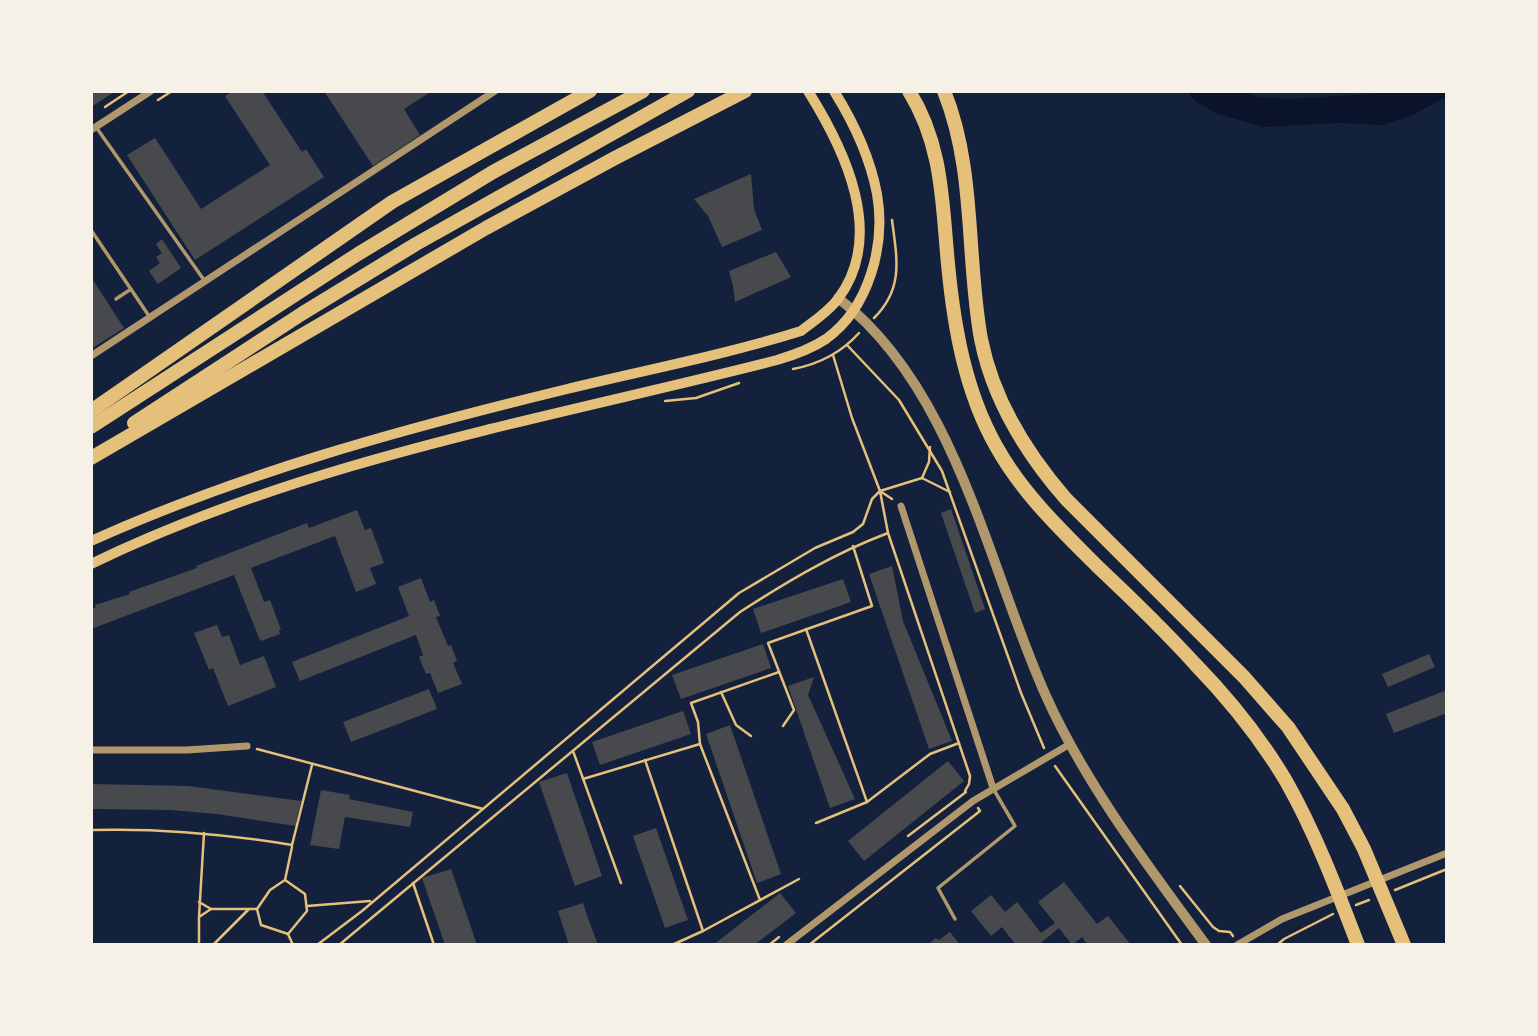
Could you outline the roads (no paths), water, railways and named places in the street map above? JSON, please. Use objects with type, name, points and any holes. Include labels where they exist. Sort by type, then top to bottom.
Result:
[{"type":"highway","points":[[91,411],[392,202],[590,91]]},
{"type":"highway","points":[[91,427],[358,254],[493,172],[643,91]]},
{"type":"highway","points":[[91,451],[303,313],[512,188],[688,91]]},
{"type":"highway","points":[[91,458],[486,228],[745,91]]},
{"type":"highway","points":[[909,91],[922,111],[935,149],[942,190],[956,330],[971,388],[995,445],[1026,493],[1197,666],[1244,722],[1285,780],[1303,813],[1357,942]]},
{"type":"highway","points":[[944,91],[958,129],[962,154],[976,306],[982,342],[1000,399],[1013,426],[1045,474],[1066,499],[1244,677],[1288,727],[1327,782],[1364,849],[1404,945]]},
{"type":"main road","points":[[91,541],[256,475],[357,443],[801,331],[820,317],[838,298],[855,268],[861,236],[857,202],[835,139],[808,91]]},
{"type":"main road","points":[[91,564],[181,524],[339,469],[802,352],[827,338],[853,309],[863,292],[878,248],[877,196],[857,131],[834,91]]},
{"type":"street","points":[[93,128],[151,91]]},
{"type":"street","points":[[91,356],[495,91]]},
{"type":"street","points":[[838,298],[853,309],[894,356],[939,426],[972,503],[1046,696],[1070,744],[1130,839],[1206,945]]},
{"type":"street","points":[[901,506],[993,788]]},
{"type":"street","points":[[786,945],[973,801],[1070,744]]},
{"type":"street","points":[[91,750],[187,750],[247,746]]},
{"type":"street","points":[[1238,945],[1282,919],[1447,853]]},
{"type":"lane","points":[[93,128],[205,282]]},
{"type":"lane","points":[[91,230],[150,317]]},
{"type":"lane","points":[[117,299],[131,289]]},
{"type":"lane","points":[[955,919],[938,888],[1015,826],[993,788]]},
{"type":"water","points":[[1187,91],[1240,91],[1259,97],[1287,99],[1371,94],[1380,91],[1447,91],[1447,96],[1415,114],[1383,125],[1340,123],[1264,127],[1215,113],[1194,100]]}]
